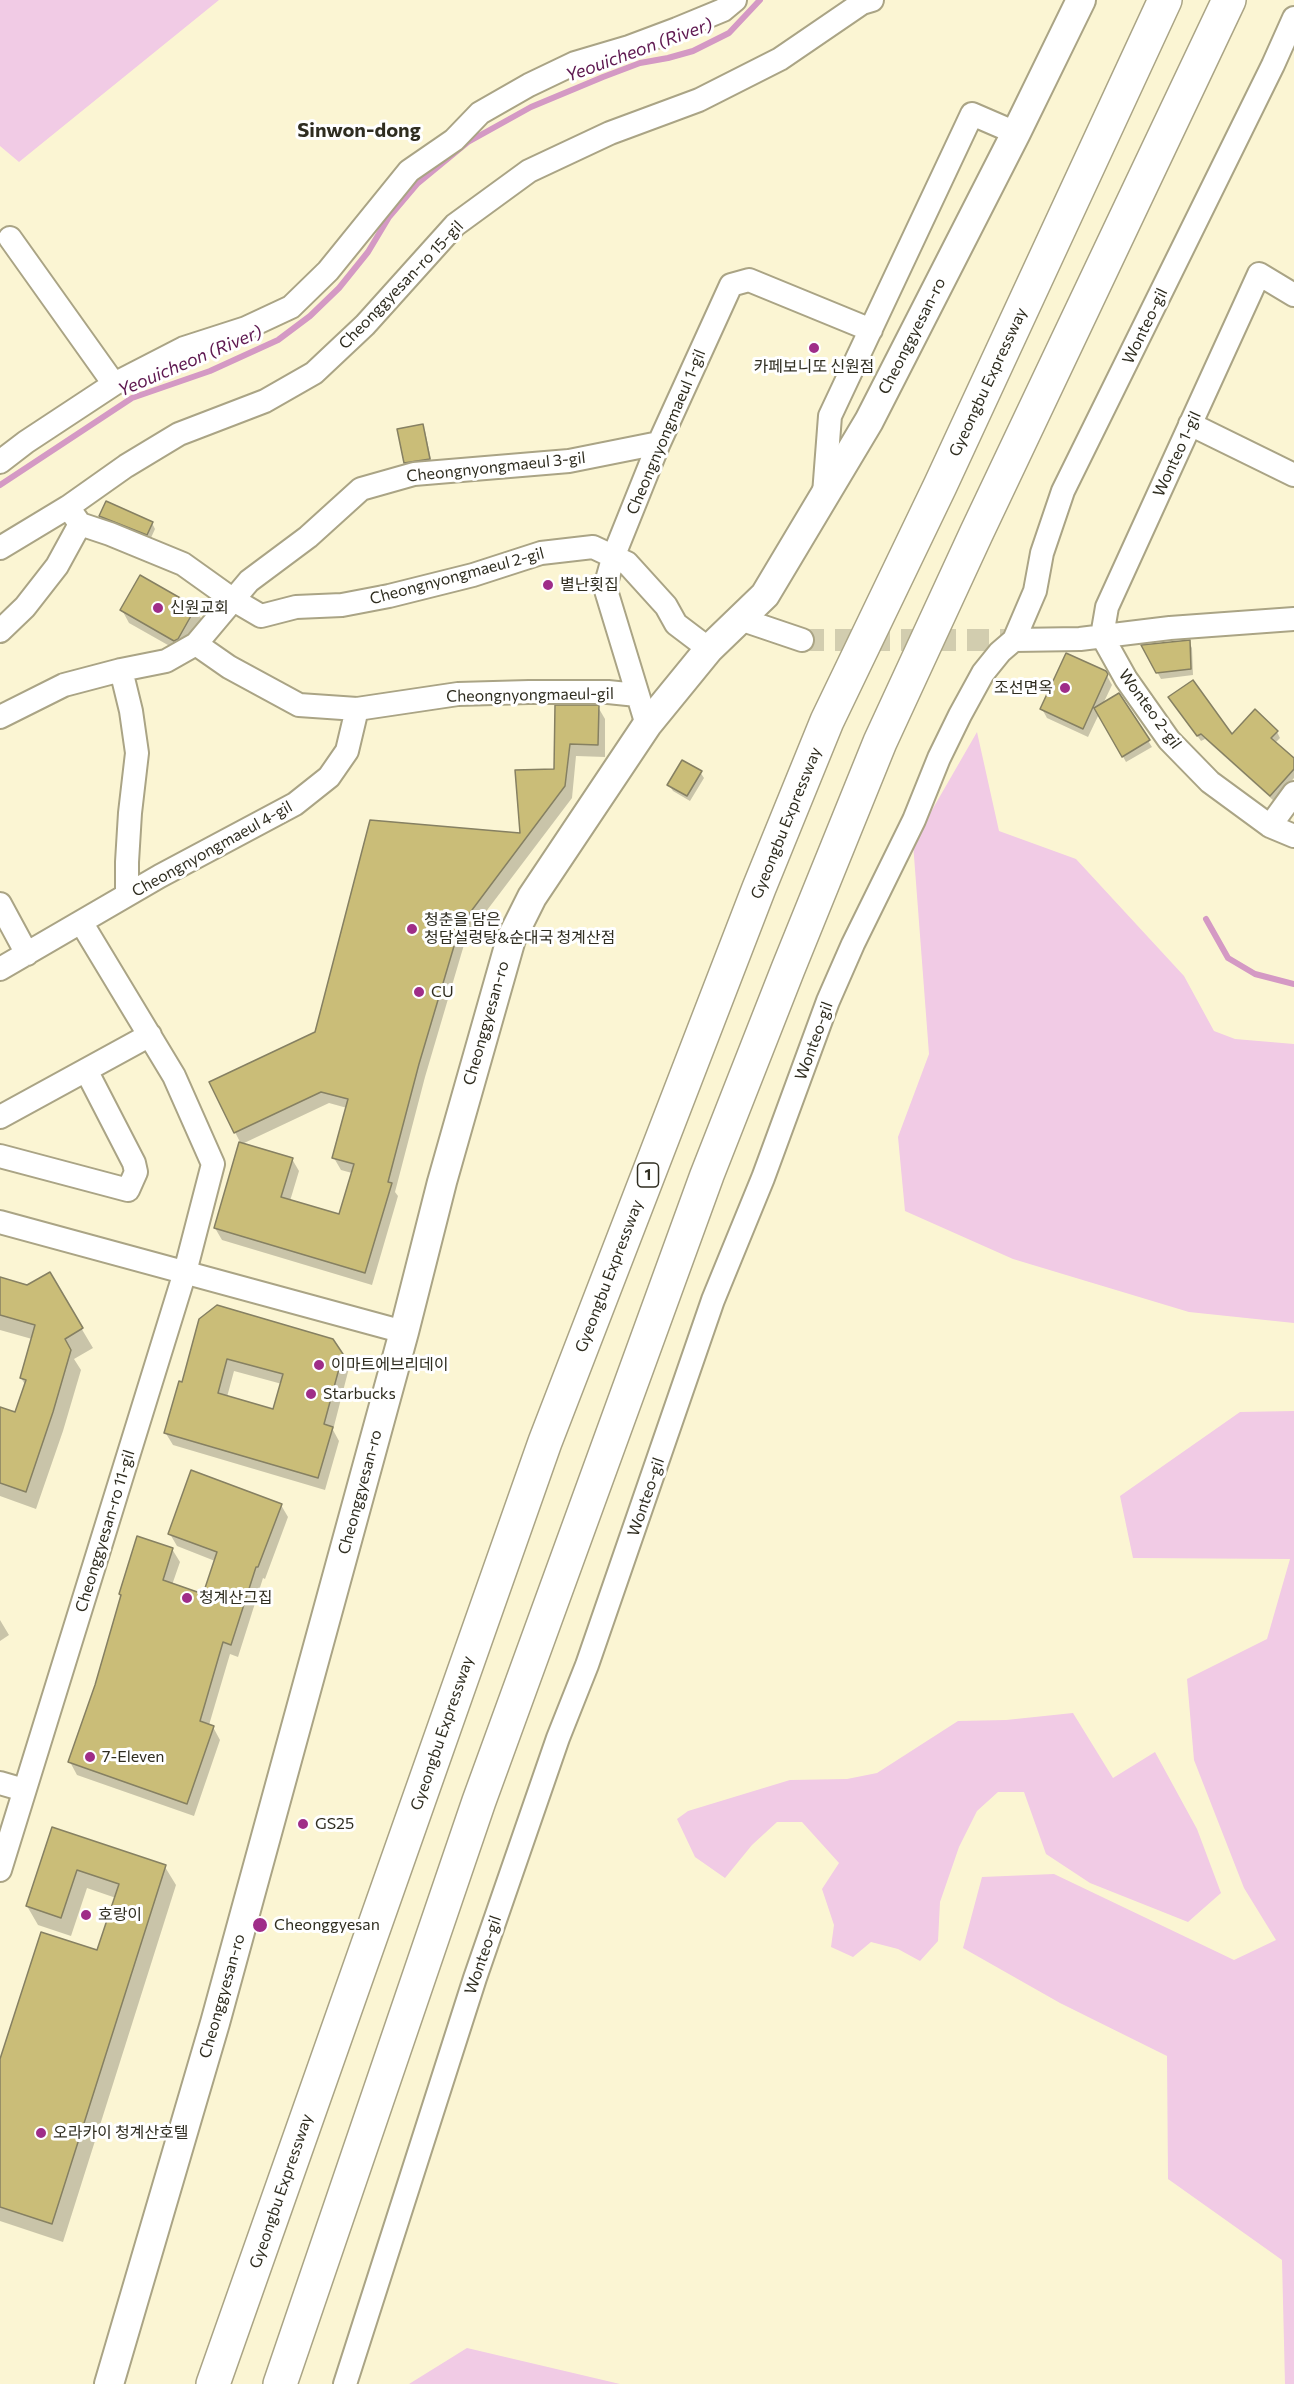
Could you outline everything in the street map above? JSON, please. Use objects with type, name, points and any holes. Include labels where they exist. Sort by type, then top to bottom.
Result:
[{"type":"highway","name":"Gyeongbu Expressway","points":[[213,2384],[545,1442],[759,888],[827,721],[940,486],[1165,0]]},
{"type":"highway","points":[[280,2384],[479,1801],[671,1274],[788,969],[880,742],[1229,0]]},
{"type":"street","points":[[0,462],[26,442],[114,384],[184,348],[246,328],[291,307],[328,271],[409,171],[454,140],[480,113],[529,85],[575,63],[629,47],[677,29],[723,10],[735,0]]},
{"type":"street","name":"Cheonggyesan-ro 15-gil","points":[[0,548],[74,516],[126,466],[178,434],[265,400],[314,373],[365,325],[454,225],[529,171],[610,133],[699,100],[780,59],[862,3],[872,0]]},
{"type":"street","name":"Cheonggyesan-ro","points":[[109,2384],[215,2023],[404,1332],[442,1182],[511,939],[532,897],[647,725],[709,649],[765,595],[869,421],[1081,0]]},
{"type":"street","name":"Wonteo-gil","points":[[345,2384],[475,1978],[558,1738],[587,1665],[713,1300],[763,1178],[828,1001],[853,944],[914,820],[939,758],[960,715],[983,673],[1000,652],[1014,640],[1035,591],[1042,553],[1063,491],[1294,18]]},
{"type":"street","points":[[824,494],[830,416],[972,114],[1016,133]]},
{"type":"street","points":[[10,238],[114,384]]},
{"type":"street","name":"Wonteo 1-gil","points":[[1102,636],[1107,607],[1259,274],[1294,295]]},
{"type":"street","name":"Cheongnyongmaeul 1-gil","points":[[647,725],[604,587],[614,555],[659,443],[731,285],[749,280],[870,330]]},
{"type":"street","points":[[1190,424],[1294,475]]},
{"type":"street","name":"Cheongnyongmaeul 3-gil","points":[[196,644],[249,580],[308,537],[361,489],[414,474],[569,461],[659,443]]},
{"type":"street","points":[[0,631],[25,607],[57,566],[74,516],[110,534],[183,564],[232,599]]},
{"type":"street","name":"Cheongnyongmaeul 2-gil","points":[[232,599],[261,616],[296,608],[342,605],[389,596],[473,575],[541,553],[593,547],[614,555]]},
{"type":"street","points":[[614,555],[627,563],[666,606],[676,624],[709,649]]},
{"type":"street","points":[[740,619],[802,640]]},
{"type":"street","points":[[1014,640],[1080,639],[1170,628],[1294,619]]},
{"type":"street","name":"Wonteo 2-gil","points":[[1102,636],[1126,679],[1169,740],[1210,782],[1270,826],[1294,836]]},
{"type":"street","points":[[0,717],[64,685],[166,661],[196,644]]},
{"type":"street","name":"Cheongnyongmaeul-gil","points":[[196,644],[229,667],[299,705],[357,709],[458,694],[608,692],[637,695]]},
{"type":"street","points":[[121,670],[131,711],[137,753],[130,813],[127,862],[128,895]]},
{"type":"street","name":"Cheongnyongmaeul 4-gil","points":[[0,969],[128,895],[295,804],[329,777],[347,751],[357,709]]},
{"type":"street","points":[[1270,826],[1294,793]]},
{"type":"street","points":[[0,904],[27,954]]},
{"type":"street","points":[[0,1117],[150,1035],[81,922]]},
{"type":"street","name":"Cheonggyesan-ro 11-gil","points":[[0,1870],[185,1272],[213,1164],[174,1076],[150,1035]]},
{"type":"street","points":[[0,1156],[128,1190],[136,1173],[134,1163],[87,1070]]},
{"type":"street","points":[[0,1222],[404,1332]]},
{"type":"street","points":[[0,1783],[24,1791]]},
{"type":"shaded area","points":[[0,0],[219,0],[19,162],[0,146]]},
{"type":"shaded area","points":[[977,732],[999,831],[1076,859],[1184,976],[1214,1031],[1235,1039],[1294,1044],[1294,1323],[1189,1312],[1013,1259],[905,1211],[898,1137],[929,1054],[913,843]]},
{"type":"shaded area","points":[[1294,1411],[1294,2384],[1285,2384],[1282,2260],[1168,2179],[1167,2056],[1060,2003],[963,1948],[982,1877],[1054,1874],[1234,1960],[1276,1940],[1244,1888],[1194,1760],[1187,1679],[1267,1639],[1290,1559],[1133,1558],[1120,1496],[1240,1412]]},
{"type":"shaded area","points":[[1073,1713],[1113,1778],[1155,1752],[1197,1829],[1221,1893],[1188,1922],[1090,1883],[1046,1854],[1024,1792],[998,1792],[977,1811],[959,1847],[940,1902],[938,1941],[920,1961],[898,1949],[871,1942],[853,1957],[831,1947],[834,1925],[822,1889],[839,1863],[802,1822],[777,1822],[752,1845],[725,1878],[695,1857],[677,1819],[688,1811],[790,1780],[847,1779],[877,1773],[958,1721],[1006,1720]]},
{"type":"shaded area","points":[[467,2348],[620,2384],[409,2384]]},
{"type":"building","points":[[423,424],[430,459],[404,463],[397,429]]},
{"type":"building","points":[[106,501],[153,522],[147,535],[99,516]]},
{"type":"building","name":"신원교회","points":[[140,575],[196,607],[178,639],[174,641],[120,610]]},
{"type":"building","points":[[1190,640],[1191,669],[1156,673],[1141,645]]},
{"type":"building","points":[[1066,653],[1108,674],[1083,729],[1040,709]]},
{"type":"building","points":[[1193,680],[1232,734],[1255,709],[1278,731],[1271,738],[1294,758],[1294,769],[1270,796],[1201,734],[1197,736],[1168,697]]},
{"type":"building","points":[[1119,693],[1150,740],[1122,757],[1094,708]]},
{"type":"building","points":[[555,705],[599,705],[598,745],[570,744],[565,786],[460,926],[419,1064],[388,1182],[392,1183],[365,1273],[214,1228],[239,1142],[293,1158],[281,1197],[339,1214],[354,1164],[332,1158],[348,1099],[321,1092],[234,1133],[209,1082],[315,1032],[370,820],[520,833],[515,770],[554,769]]},
{"type":"building","points":[[682,760],[702,771],[687,796],[667,785]]},
{"type":"building","points":[[50,1272],[83,1328],[65,1339],[71,1350],[26,1492],[0,1483],[0,1407],[15,1412],[26,1380],[20,1378],[35,1325],[0,1315],[0,1277],[27,1285]]},
{"type":"building","points":[[217,1305],[333,1339],[343,1354],[324,1424],[333,1427],[318,1478],[164,1433],[179,1381],[182,1382],[199,1319]],"holes":[[[227,1359],[283,1374],[273,1409],[218,1393]]]},
{"type":"building","points":[[191,1470],[282,1504],[258,1567],[256,1567],[231,1645],[223,1642],[200,1721],[214,1726],[187,1804],[68,1762],[95,1685],[137,1536],[173,1548],[163,1580],[203,1594],[217,1552],[168,1534]]},
{"type":"building","name":"오라카이 청계산호텔","points":[[52,1827],[166,1865],[52,2224],[0,2207],[0,2059],[41,1932],[97,1950],[119,1884],[77,1870],[61,1918],[26,1906]]},
{"type":"waterway","name":"Yeouicheon (River)","points":[[0,485],[132,398],[210,371],[278,340],[310,316],[339,288],[368,252],[389,217],[417,184],[468,142],[531,107],[603,77],[640,63],[693,51],[729,33],[760,0]]},
{"type":"waterway","points":[[1206,919],[1228,958],[1255,974],[1294,984]]},
{"type":"tunnel","points":[[802,640],[1014,640]]},
{"type":"place","name":"카페보니또 신원점","points":[[814,348]]},
{"type":"place","name":"별난횟집","points":[[548,585]]},
{"type":"place","name":"신원교회","points":[[158,608]]},
{"type":"place","name":"조선면옥","points":[[1065,688]]},
{"type":"place","name":"청춘을 담은 청담설렁탕&순대국 청계산점","points":[[412,929]]},
{"type":"place","name":"CU","points":[[419,992]]},
{"type":"place","name":"이마트에브리데이","points":[[319,1365]]},
{"type":"place","name":"Starbucks","points":[[311,1394]]},
{"type":"place","name":"청계산그집","points":[[187,1598]]},
{"type":"place","name":"7-Eleven","points":[[90,1757]]},
{"type":"place","name":"GS25","points":[[303,1824]]},
{"type":"place","name":"호랑이","points":[[86,1915]]},
{"type":"place","name":"Cheonggyesan","points":[[260,1925]]},
{"type":"place","name":"오라카이 청계산호텔","points":[[41,2133]]},
{"type":"district","name":"Sinwon-dong","points":[[359,130]]}]
